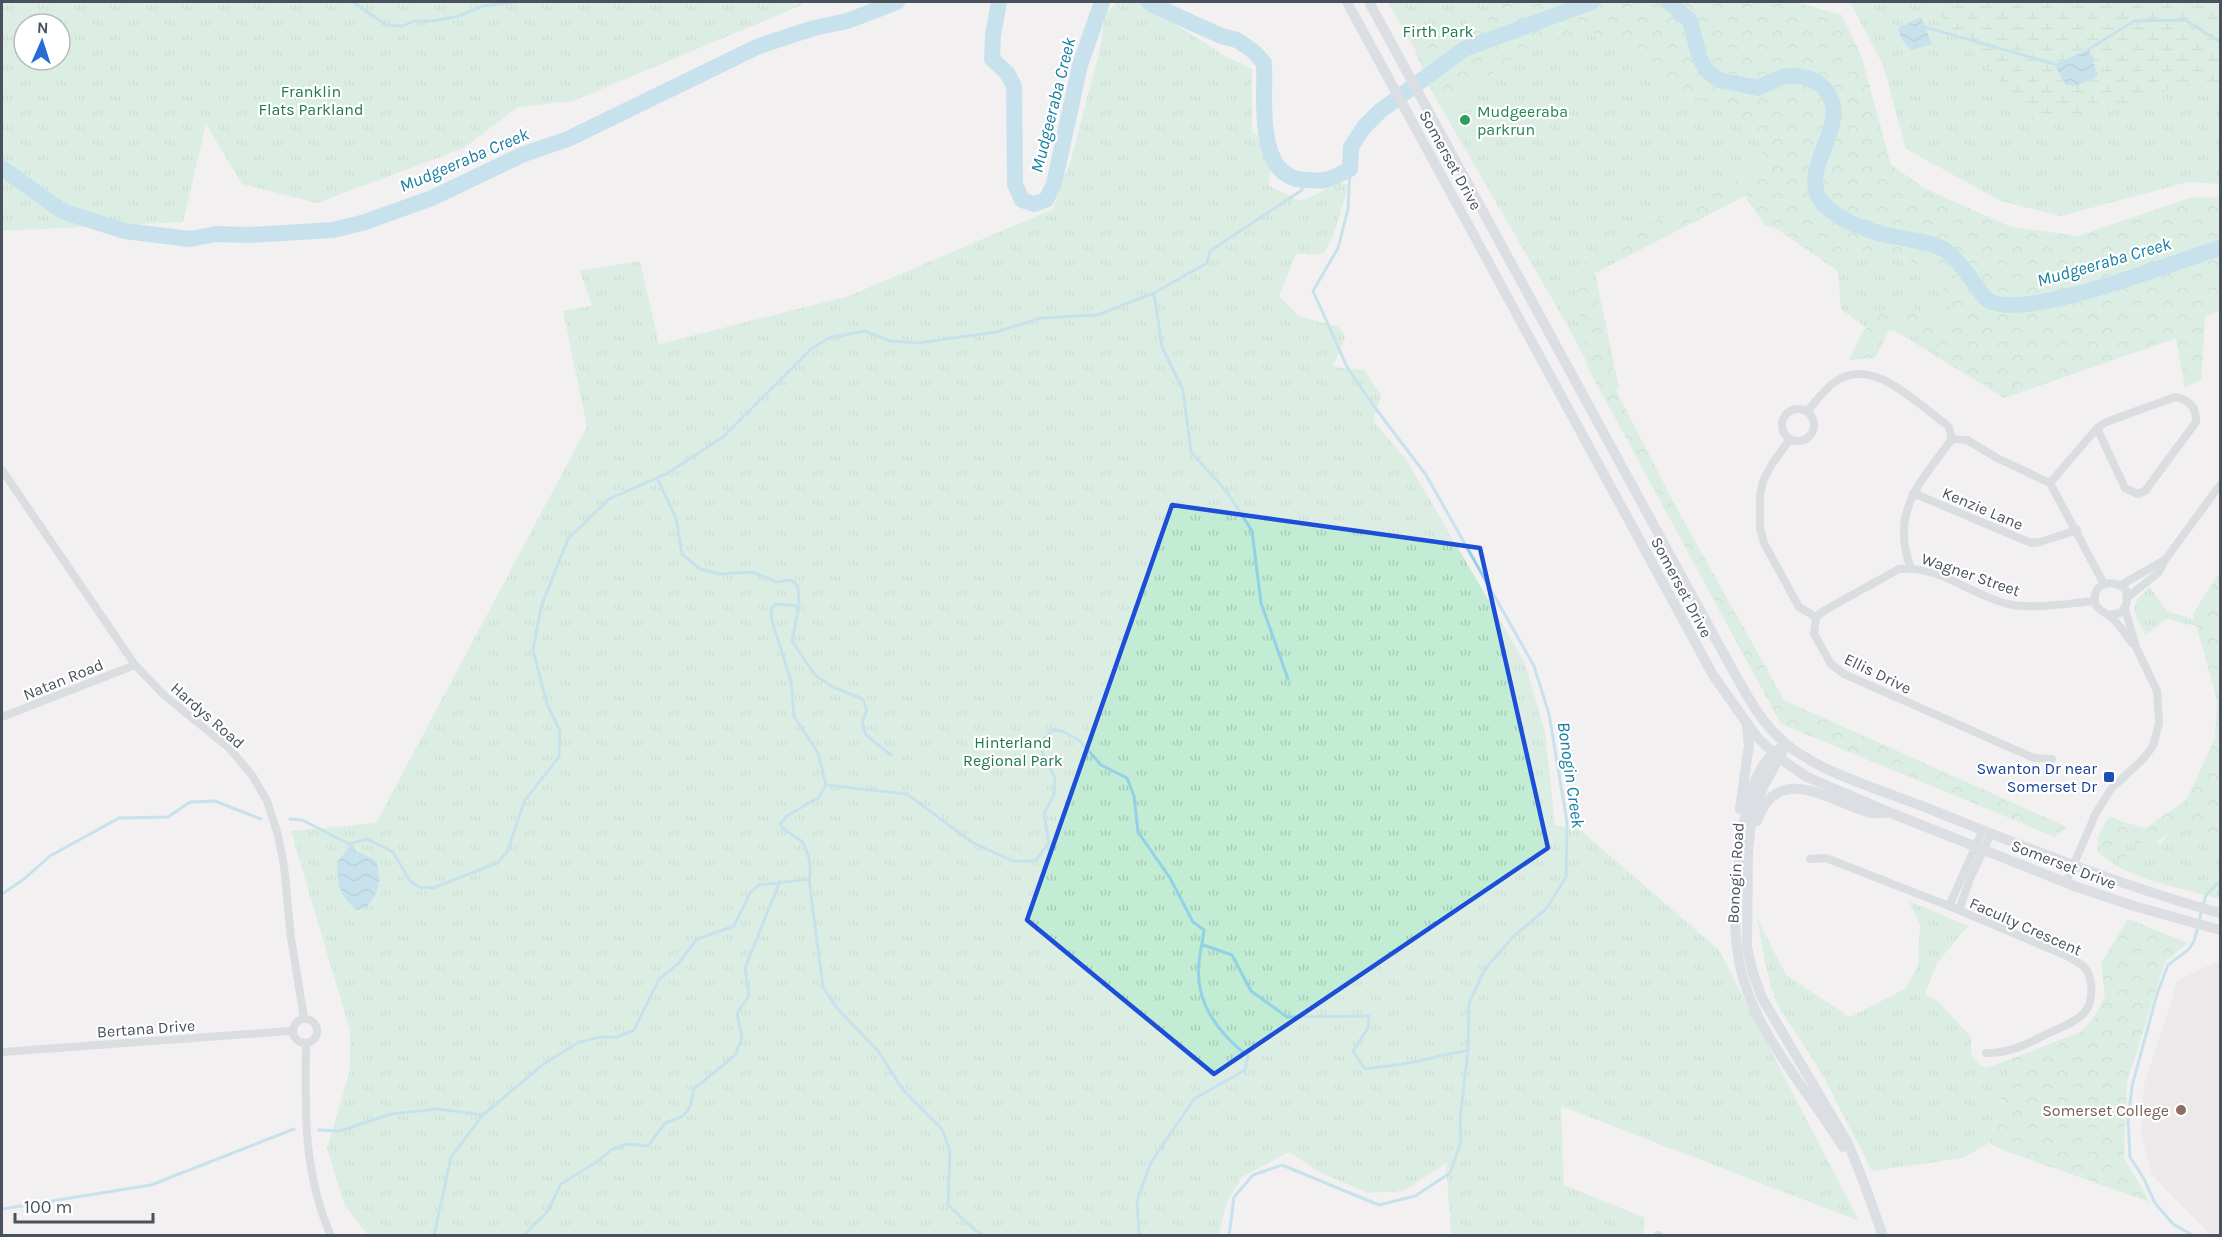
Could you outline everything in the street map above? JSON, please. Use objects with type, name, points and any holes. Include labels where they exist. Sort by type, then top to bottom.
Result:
[{"type":"main road","name":"Somerset Drive","points":[[1347,2],[1713,675],[1747,725],[1776,756],[1795,770],[1822,784],[2066,882],[2220,930]]},
{"type":"main road","name":"Somerset Drive","points":[[1369,2],[1749,699],[1766,723],[1786,744],[1813,761],[1845,776],[2073,866],[2220,913]]},
{"type":"main road","points":[[1559,390],[1575,381]]},
{"type":"main road","points":[[1743,862],[1737,840],[1749,745],[1747,725]]},
{"type":"main road","name":"Bonogin Road","points":[[1786,744],[1756,780],[1750,796],[1735,933],[1737,949],[1744,981],[1761,1023],[1790,1071],[1831,1127],[1860,1177]]},
{"type":"main road","points":[[1743,862],[1760,813],[1768,801],[1783,790],[1806,789],[1870,813],[1891,813]]},
{"type":"main road","name":"Bonogin Road","points":[[1743,862],[1747,946],[1752,970],[1762,998],[1846,1140],[1883,1236]]},
{"type":"main road","points":[[1762,998],[1770,1022],[1795,1062],[1795,1066],[1790,1071]]},
{"type":"street","points":[[1807,412],[1834,382],[1853,374],[1868,374],[1886,381],[1949,427],[1952,439],[1913,493],[1905,516],[1904,550],[1911,568]]},
{"type":"street","points":[[2050,483],[2097,428],[2106,422],[2175,397],[2190,404],[2196,414],[2196,422],[2145,490],[2139,494],[2125,488],[2097,428]]},
{"type":"street","points":[[2190,404],[2197,397]]},
{"type":"street","points":[[1793,410],[1807,412],[1813,422],[1812,432],[1804,440],[1790,439],[1783,430],[1783,420],[1786,415],[1793,410]]},
{"type":"street","points":[[1790,439],[1763,481],[1760,495],[1760,528],[1764,543],[1799,608],[1816,617]]},
{"type":"street","points":[[1952,439],[1967,440],[1997,458],[2050,483],[2104,584]]},
{"type":"street","name":"Hardys Road","points":[[2,470],[135,664],[165,696],[229,748],[252,775],[267,801],[278,835],[284,866],[291,938],[304,1018]]},
{"type":"street","points":[[2066,882],[2096,813],[2111,789],[2143,759],[2153,746],[2159,723],[2157,691],[2136,647],[2125,609],[2128,597],[2158,573],[2220,485]]},
{"type":"street","name":"Kenzie Lane","points":[[1913,493],[2031,543],[2077,530]]},
{"type":"street","points":[[2121,585],[2165,560]]},
{"type":"street","name":"Wagner Street","points":[[1816,617],[1899,569],[1911,568],[1927,570],[2007,604],[2027,606],[2095,601]]},
{"type":"street","points":[[2128,597],[2121,585],[2110,582],[2097,591],[2095,601],[2098,609],[2109,615],[2136,647]]},
{"type":"street","points":[[2109,615],[2121,613],[2125,609]]},
{"type":"street","name":"Ellis Drive","points":[[1816,617],[1814,634],[1831,664],[1844,674],[2034,758],[2052,759]]},
{"type":"street","name":"Natan Road","points":[[2,717],[135,664]]},
{"type":"street","points":[[1948,906],[1987,832]]},
{"type":"street","points":[[1959,910],[1980,848]]},
{"type":"street","name":"Faculty Crescent","points":[[1810,859],[1826,858],[1959,910],[2083,965],[2088,972],[2091,987],[2089,1004],[2085,1012],[2078,1018],[2012,1050],[1999,1054],[1986,1053]]},
{"type":"street","points":[[304,1018],[313,1021],[318,1030],[315,1039],[306,1044],[295,1039],[292,1031],[296,1022],[304,1018]]},
{"type":"street","name":"Bertana Drive","points":[[2,1052],[292,1031]]},
{"type":"street","points":[[306,1044],[305,1122],[309,1160],[313,1186],[331,1236]]},
{"type":"highlighted area","points":[[1172,505],[1480,548],[1548,848],[1214,1074],[1027,920]]},
{"type":"shaded area","name":"Somerset College","points":[[2220,962],[2220,1235],[2212,1236],[2152,1175],[2141,1135],[2144,1085],[2178,980]]},
{"type":"green space","name":"Franklin Flats Parkland","points":[[2,2],[803,2],[802,5],[573,101],[518,107],[464,148],[317,203],[242,184],[206,124],[183,222],[2,231]]},
{"type":"green space","name":"Hinterland Regional Park","points":[[1117,2],[1141,2],[1225,56],[1252,69],[1252,132],[1277,144],[1268,185],[1299,201],[1338,182],[1349,185],[1332,239],[1323,254],[1296,254],[1279,296],[1299,316],[1339,327],[1345,337],[1333,367],[1364,370],[1381,395],[1373,421],[1406,459],[1525,663],[1545,732],[1555,825],[1578,828],[1719,950],[1859,1221],[1561,1106],[1564,1185],[1645,1218],[1643,1235],[1451,1235],[1446,1163],[1404,1191],[1368,1193],[1319,1172],[1289,1152],[1242,1177],[1226,1204],[1219,1235],[368,1235],[345,1206],[327,1149],[350,1070],[350,1031],[291,831],[376,823],[587,427],[563,311],[592,306],[580,271],[640,261],[659,344],[849,296],[1053,209],[1072,156],[1100,49],[1105,14]]},
{"type":"green space","name":"Firth Park","points":[[1388,2],[1669,2],[1820,159],[2220,311],[2205,316],[2201,380],[2185,387],[2176,338],[2004,398],[1897,332],[1889,330],[1875,358],[1849,360],[1865,327],[1841,309],[1838,271],[1776,228],[1765,226],[1745,196],[1595,273],[1619,388],[1605,396],[1566,323],[1424,78],[1435,69],[1414,48]]},
{"type":"green space","points":[[1504,2],[1796,2],[1842,15],[1862,58],[1891,165],[1926,189],[2011,227],[2078,236],[2189,198],[2220,197],[2220,311],[2205,316],[2201,380],[2185,387],[2176,338],[2004,398],[1906,330],[1891,325],[1875,358],[1850,359],[1869,324],[1880,312],[1896,306],[1906,305],[1949,326],[1947,300],[1941,282],[1929,270],[1906,260],[1844,248],[1838,271],[1766,223],[1746,193],[1592,273],[1616,390],[1676,507],[1784,700],[2067,827],[2055,837],[1781,724],[1588,368],[1573,270],[1617,241],[1754,171],[1765,149],[1746,118],[1681,91],[1643,55],[1597,33],[1572,35],[1531,46],[1442,109],[1415,52]]},
{"type":"green space","points":[[1850,2],[2220,2],[2220,184],[2188,182],[2061,216],[2001,201],[1906,149],[1883,65]]},
{"type":"green space","points":[[1929,2],[2220,2],[2220,94],[2199,80],[2128,104],[2035,122]]},
{"type":"green space","points":[[2220,572],[2220,864],[2219,850],[2203,823],[2184,823],[2151,846],[2125,840],[2127,861],[2104,857],[2097,838],[2108,818],[2146,828],[2187,799],[2215,738],[2217,700],[2193,614]]},
{"type":"green space","points":[[2150,587],[2166,611],[2197,620],[2200,627],[2166,619],[2146,635],[2135,615],[2135,604]]},
{"type":"green space","points":[[2220,746],[2220,899],[2140,876],[2111,862],[2098,852],[2097,847],[2111,816],[2160,844],[2192,806]]},
{"type":"green space","points":[[1909,901],[1968,926],[1937,963],[1925,994],[1938,1001],[1971,1037],[1972,1056],[1977,1062],[1986,1068],[2011,1059],[1989,1143],[1963,1158],[1872,1171],[1822,1074],[1780,1009],[1771,988],[1757,918],[1786,975],[1850,1017],[1905,989],[1918,966],[1920,925]]},
{"type":"green space","points":[[2128,919],[2188,943],[2165,962],[2127,1082],[2124,1158],[2150,1202],[2002,1150],[1989,1143],[2011,1059],[2080,1032],[2095,1016],[2105,995],[2101,963]]},
{"type":"water","points":[[1921,17],[1932,44],[1911,50],[1902,40],[1898,28]]},
{"type":"water","points":[[2089,49],[2098,76],[2076,86],[2066,85],[2054,64]]},
{"type":"water","points":[[352,844],[356,851],[376,860],[379,875],[377,891],[371,902],[366,908],[356,910],[342,894],[337,871],[337,862]]},
{"type":"waterway","points":[[353,2],[386,25],[403,26],[414,21],[433,21],[459,16],[483,6],[516,2]]},
{"type":"waterway","name":"Mudgeeraba Creek","points":[[2,168],[62,211],[125,231],[190,239],[216,234],[249,235],[333,230],[365,222],[432,198],[524,154],[568,139],[759,46],[814,28],[847,21],[897,2]]},
{"type":"waterway","name":"Mudgeeraba Creek","points":[[999,2],[993,35],[992,59],[1007,73],[1014,86],[1015,184],[1022,200],[1034,204],[1046,200],[1054,184],[1080,65],[1102,2]]},
{"type":"waterway","name":"Bonogin Creek","points":[[1149,2],[1221,36],[1237,40],[1253,51],[1264,63],[1264,115],[1270,152],[1278,166],[1289,176],[1306,180],[1325,180],[1350,169],[1351,147],[1364,127],[1380,111],[1464,49],[1592,2]]},
{"type":"waterway","name":"Mudgeeraba Creek","points":[[1669,2],[1690,21],[1699,56],[1706,70],[1719,80],[1758,88],[1785,76],[1797,76],[1813,80],[1824,88],[1832,101],[1834,114],[1817,169],[1815,183],[1820,200],[1834,213],[1856,225],[1943,249],[1958,262],[1989,301],[2008,305],[2035,303],[2067,296],[2102,287],[2220,248]]},
{"type":"waterway","points":[[2089,49],[2134,21],[2185,20],[2220,42]]},
{"type":"waterway","points":[[1925,27],[2054,64]]},
{"type":"waterway","name":"Bonogin Creek","points":[[1229,1236],[1234,1197],[1253,1175],[1282,1165],[1379,1205],[1415,1196],[1450,1173],[1461,1142],[1460,1119],[1468,1050],[1469,1003],[1485,969],[1514,936],[1547,908],[1566,877],[1567,822],[1549,714],[1534,666],[1426,475],[1347,367],[1313,291],[1338,248],[1348,209],[1350,169]]},
{"type":"waterway","points":[[349,844],[367,839],[393,852],[410,881],[419,887],[433,888],[497,863],[507,852],[525,800],[559,757],[560,731],[547,704],[533,650],[541,607],[568,539],[609,499],[666,474],[723,437],[811,349],[829,338],[865,331],[890,341],[917,343],[996,332],[1041,318],[1097,315],[1154,293],[1207,263],[1210,251],[1302,190],[1304,180]]},
{"type":"waterway","points":[[1154,293],[1162,347],[1183,390],[1191,452],[1227,492],[1252,531],[1261,603],[1288,679]]},
{"type":"waterway","points":[[657,478],[676,518],[682,554],[700,569],[720,574],[752,572],[776,582],[791,580],[798,586],[799,606],[792,641],[815,675],[833,687],[863,699],[867,710],[862,722],[866,735],[891,755]]},
{"type":"waterway","points":[[799,606],[776,604],[771,609],[772,621],[791,681],[794,716],[818,753],[826,785],[819,797],[787,816],[780,824],[802,842],[808,855],[823,987],[836,1007],[878,1051],[903,1090],[942,1129],[950,1151],[948,1205],[984,1236]]},
{"type":"waterway","points":[[826,785],[907,794],[973,843],[1013,861],[1035,861],[1049,843],[1044,814],[1054,794],[1055,778],[1038,744],[1053,730],[1062,731],[1079,740],[1101,765],[1127,778],[1134,796],[1138,832],[1170,878],[1193,922],[1204,930],[1198,977],[1205,1004],[1227,1038],[1248,1056],[1245,1070],[1194,1099],[1151,1162],[1137,1201],[1139,1233]]},
{"type":"waterway","points":[[2,894],[24,879],[50,856],[119,818],[168,817],[190,802],[215,801],[261,819]]},
{"type":"waterway","points":[[290,819],[302,820],[349,844],[352,850]]},
{"type":"waterway","points":[[434,1236],[451,1157],[483,1115],[541,1066],[577,1043],[599,1037],[617,1037],[634,1030],[659,979],[678,964],[697,939],[734,926],[750,893],[759,885],[809,879]]},
{"type":"waterway","points":[[523,1236],[547,1212],[561,1184],[601,1159],[612,1149],[628,1144],[648,1146],[665,1123],[683,1116],[690,1107],[694,1089],[735,1055],[742,1038],[737,1013],[749,996],[745,968],[780,881]]},
{"type":"waterway","points":[[2199,921],[2206,895],[2220,881]]},
{"type":"waterway","points":[[2194,1236],[2173,1224],[2155,1203],[2130,1157],[2128,1121],[2132,1086],[2157,994],[2168,965],[2189,949],[2198,927]]},
{"type":"waterway","points":[[1203,945],[1232,955],[1251,991],[1287,1017],[1369,1016],[1368,1028],[1353,1051],[1365,1069],[1404,1064],[1468,1050]]},
{"type":"waterway","points":[[319,1130],[340,1131],[391,1114],[438,1109],[483,1115]]},
{"type":"waterway","points":[[2,1209],[151,1185],[294,1129]]},
{"type":"place","name":"Mudgeeraba parkrun","points":[[1465,120]]},
{"type":"place","name":"Swanton Dr near Somerset Dr","points":[[2109,777]]},
{"type":"place","name":"Somerset College","points":[[2181,1110]]}]
